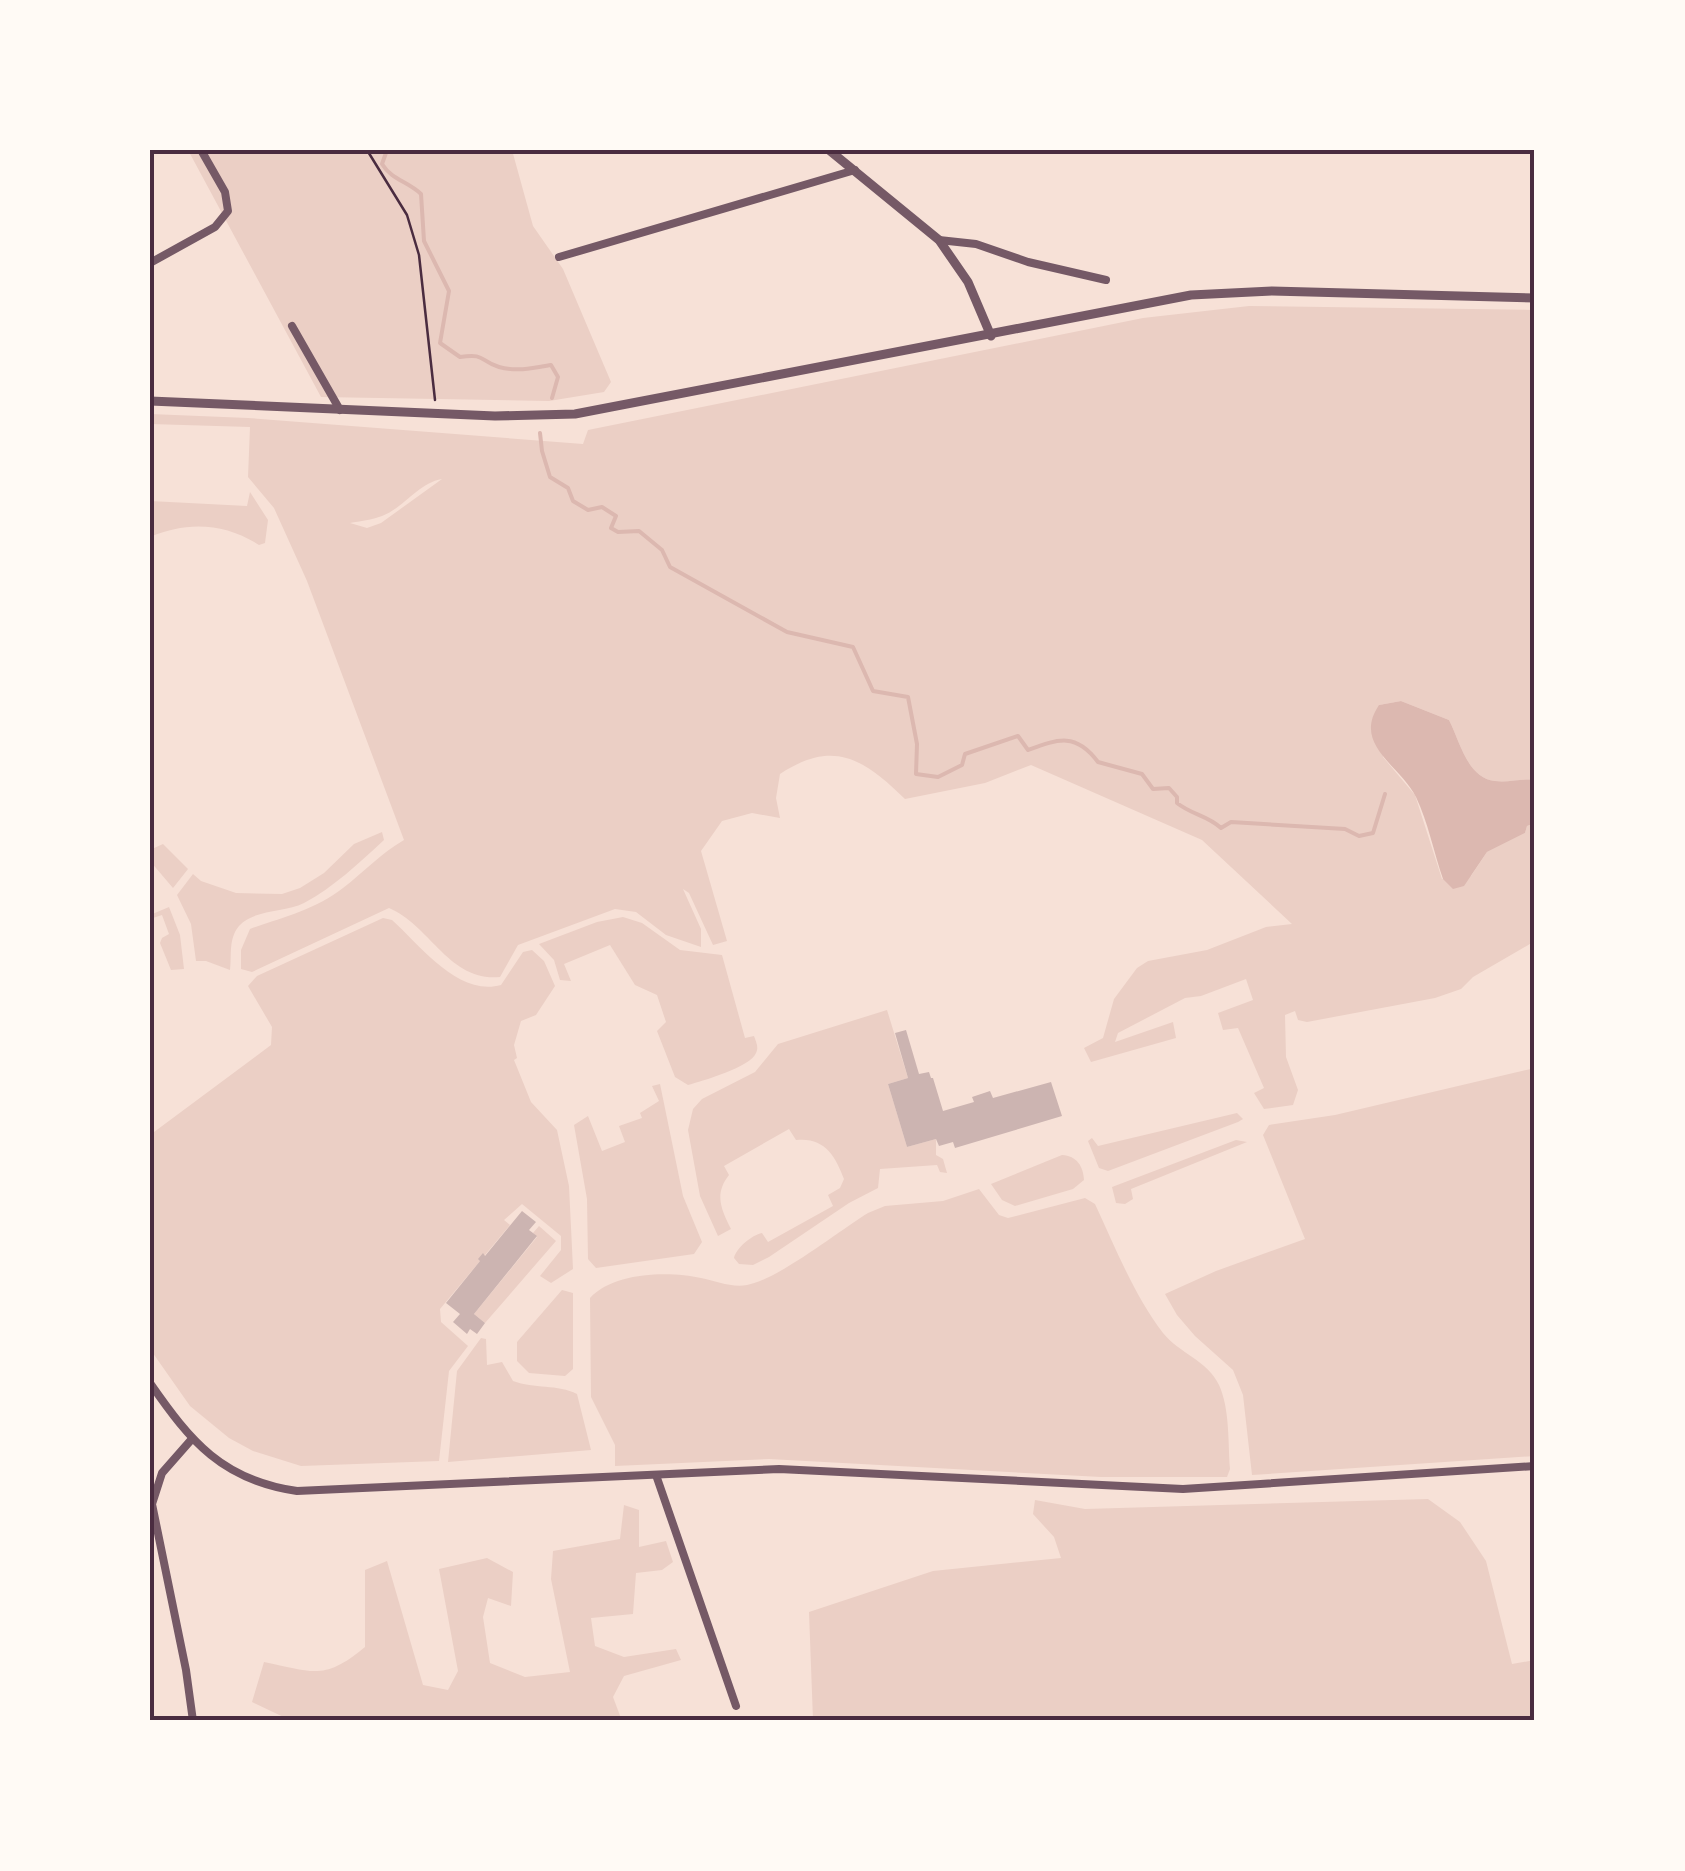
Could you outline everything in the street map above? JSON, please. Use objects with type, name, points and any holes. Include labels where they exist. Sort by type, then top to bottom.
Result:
[{"type":"street","points":[[150,263],[215,227],[228,211],[225,192],[202,150]]},
{"type":"street","points":[[830,150],[939,240],[968,282],[991,336]]},
{"type":"street","points":[[559,256],[856,170]]},
{"type":"street","points":[[939,240],[976,244],[1028,262],[1106,280]]},
{"type":"street","points":[[150,402],[510,416],[575,414],[1157,301],[1230,292],[1535,298]]},
{"type":"street","points":[[292,326],[340,410]]},
{"type":"street","points":[[150,1383],[191,1440],[209,1456],[256,1482],[297,1491],[820,1470],[1183,1489],[1535,1466]]},
{"type":"street","points":[[191,1440],[162,1472],[151,1504],[186,1670],[192,1721]]},
{"type":"street","points":[[656,1474],[736,1706]]},
{"type":"path","points":[[367,150],[407,215],[419,255],[436,403]]},
{"type":"shaded area","points":[[188,150],[512,150],[533,226],[563,269],[611,382],[604,392],[549,401],[321,397]]},
{"type":"shaded area","points":[[1249,306],[1535,310],[1535,780],[1485,778],[1471,766],[1449,720],[1401,701],[1379,705],[1383,757],[1415,795],[1442,879],[1471,876],[1487,852],[1525,833],[1527,826],[1535,823],[1535,941],[1473,977],[1461,989],[1435,998],[1307,1022],[1298,1020],[1295,1011],[1285,1015],[1286,1057],[1298,1090],[1293,1105],[1264,1109],[1254,1093],[1264,1088],[1238,1028],[1223,1030],[1218,1013],[1253,1000],[1246,979],[1185,998],[1118,1033],[1115,1042],[1173,1022],[1176,1038],[1091,1062],[1084,1048],[1103,1038],[1114,999],[1137,968],[1148,961],[1207,950],[1266,927],[1292,924],[1202,840],[1031,765],[985,783],[905,799],[861,764],[832,756],[816,757],[780,774],[776,798],[780,818],[752,813],[722,821],[701,851],[727,941],[713,945],[689,893],[683,889],[701,929],[701,947],[666,935],[636,912],[615,909],[518,945],[500,977],[482,976],[453,962],[389,908],[252,972],[241,969],[241,950],[250,929],[321,902],[404,840],[307,581],[274,508],[248,477],[250,427],[150,424],[150,414],[583,444],[588,430],[1143,318]],"holes":[[[442,479],[381,523],[367,528],[350,523],[382,516],[426,485]]]},
{"type":"shaded area","points":[[250,492],[268,520],[265,543],[259,545],[233,532],[206,527],[178,528],[150,537],[150,501],[247,506]]},
{"type":"shaded area","points":[[1401,701],[1449,720],[1471,766],[1485,778],[1535,780],[1535,823],[1527,826],[1525,833],[1487,852],[1464,886],[1453,889],[1443,879],[1416,797],[1381,754],[1371,732],[1379,705]]},
{"type":"shaded area","points":[[382,832],[384,840],[315,897],[253,917],[239,926],[232,942],[230,970],[196,961],[191,924],[177,895],[193,874],[201,881],[236,893],[282,894],[324,873],[354,844]]},
{"type":"shaded area","points":[[163,844],[188,869],[173,888],[150,861],[150,846],[152,849]]},
{"type":"shaded area","points":[[169,907],[180,935],[184,969],[171,970],[160,943],[169,934],[162,915],[150,919],[150,915]]},
{"type":"shaded area","points":[[623,917],[642,923],[680,950],[722,955],[745,1038],[754,1036],[756,1042],[757,1051],[752,1058],[725,1073],[688,1085],[675,1077],[657,1031],[666,1022],[657,995],[635,985],[610,945],[564,964],[571,981],[560,980],[554,960],[539,944],[597,922]]},
{"type":"shaded area","points":[[383,918],[392,920],[427,955],[470,983],[485,987],[501,985],[523,952],[532,950],[544,961],[555,986],[536,1015],[521,1021],[514,1060],[531,1102],[557,1130],[569,1186],[573,1269],[551,1283],[540,1276],[561,1250],[561,1236],[522,1204],[504,1220],[510,1225],[440,1309],[441,1322],[468,1346],[449,1371],[439,1461],[301,1466],[253,1451],[229,1438],[190,1406],[150,1349],[150,1135],[271,1045],[272,1027],[248,986],[257,976]]},
{"type":"shaded area","points":[[887,1010],[908,1078],[888,1084],[907,1147],[936,1139],[936,1155],[943,1159],[947,1173],[940,1172],[937,1165],[880,1169],[878,1188],[769,1257],[753,1265],[739,1264],[735,1254],[754,1236],[762,1233],[768,1242],[833,1206],[828,1195],[840,1188],[844,1179],[827,1149],[814,1141],[796,1140],[789,1129],[724,1166],[729,1175],[721,1202],[731,1229],[718,1236],[700,1196],[688,1130],[693,1109],[702,1099],[755,1072],[778,1044]]},
{"type":"shaded area","points":[[1535,1068],[1535,1456],[1252,1475],[1243,1395],[1233,1370],[1195,1336],[1165,1294],[1305,1239],[1263,1135],[1269,1125],[1335,1115]]},
{"type":"shaded area","points":[[660,1084],[683,1196],[702,1242],[694,1254],[596,1268],[588,1259],[587,1199],[574,1125],[588,1116],[602,1151],[625,1142],[619,1126],[642,1118],[640,1113],[659,1101],[652,1086]]},
{"type":"shaded area","points":[[1237,1113],[1243,1119],[1238,1122],[1108,1171],[1099,1168],[1088,1141],[1092,1138],[1098,1146]]},
{"type":"shaded area","points":[[1236,1140],[1247,1142],[1131,1189],[1133,1199],[1125,1204],[1116,1203],[1112,1187]]},
{"type":"shaded area","points":[[1062,1155],[1075,1160],[1082,1170],[1084,1180],[1073,1189],[1015,1206],[1002,1200],[991,1184]]},
{"type":"shaded area","points":[[979,1189],[999,1215],[1008,1218],[1085,1198],[1095,1204],[1143,1303],[1163,1333],[1208,1370],[1219,1385],[1228,1426],[1227,1477],[1101,1477],[769,1459],[615,1466],[615,1445],[591,1397],[590,1298],[600,1289],[627,1278],[658,1274],[747,1285],[791,1265],[868,1213],[885,1206],[943,1201]]},
{"type":"shaded area","points":[[539,1226],[556,1241],[485,1323],[474,1314],[537,1237],[533,1233]]},
{"type":"shaded area","points":[[562,1290],[573,1293],[573,1369],[565,1376],[529,1373],[517,1361],[517,1342]]},
{"type":"shaded area","points":[[481,1338],[486,1339],[487,1365],[502,1362],[513,1381],[577,1394],[591,1450],[448,1462],[457,1371]]},
{"type":"shaded area","points":[[1428,1499],[1460,1522],[1486,1561],[1512,1664],[1535,1660],[1535,1721],[809,1721],[813,1720],[809,1612],[933,1571],[1061,1558],[1054,1537],[1033,1514],[1035,1500],[1085,1509]]},
{"type":"shaded area","points":[[624,1505],[639,1510],[639,1547],[666,1541],[673,1562],[662,1570],[636,1573],[633,1614],[591,1618],[595,1646],[624,1657],[676,1649],[681,1660],[624,1676],[613,1697],[622,1721],[292,1721],[252,1702],[264,1662],[318,1671],[339,1665],[365,1647],[365,1570],[387,1561],[423,1685],[448,1690],[458,1671],[439,1569],[487,1558],[513,1572],[511,1606],[488,1598],[483,1617],[490,1663],[525,1677],[570,1672],[551,1579],[553,1551],[620,1539]]},
{"type":"building","points":[[906,1030],[919,1074],[929,1072],[933,1078],[943,1111],[974,1102],[972,1097],[990,1091],[993,1098],[1051,1082],[1062,1116],[955,1148],[953,1142],[939,1146],[936,1139],[907,1147],[888,1084],[908,1078],[895,1033]]},
{"type":"building","points":[[522,1211],[536,1222],[529,1230],[537,1236],[474,1314],[485,1323],[477,1334],[470,1329],[467,1334],[453,1322],[460,1314],[446,1303],[478,1259],[483,1253],[485,1256]]},
{"type":"waterway","points":[[387,150],[382,164],[421,194],[424,241],[449,291],[440,343],[460,357],[478,357],[505,368],[551,365],[558,377],[552,398]]},
{"type":"waterway","points":[[540,433],[550,477],[568,488],[573,501],[588,510],[602,507],[616,516],[611,528],[618,532],[639,531],[662,550],[670,567],[787,632],[853,647],[873,691],[908,697],[917,744],[916,774],[938,777],[962,765],[965,754],[1018,736],[1028,750],[1048,743],[1074,742],[1098,762],[1142,774],[1153,789],[1169,788],[1177,803],[1221,828],[1231,822],[1345,829],[1359,836],[1373,833],[1385,794]]}]
